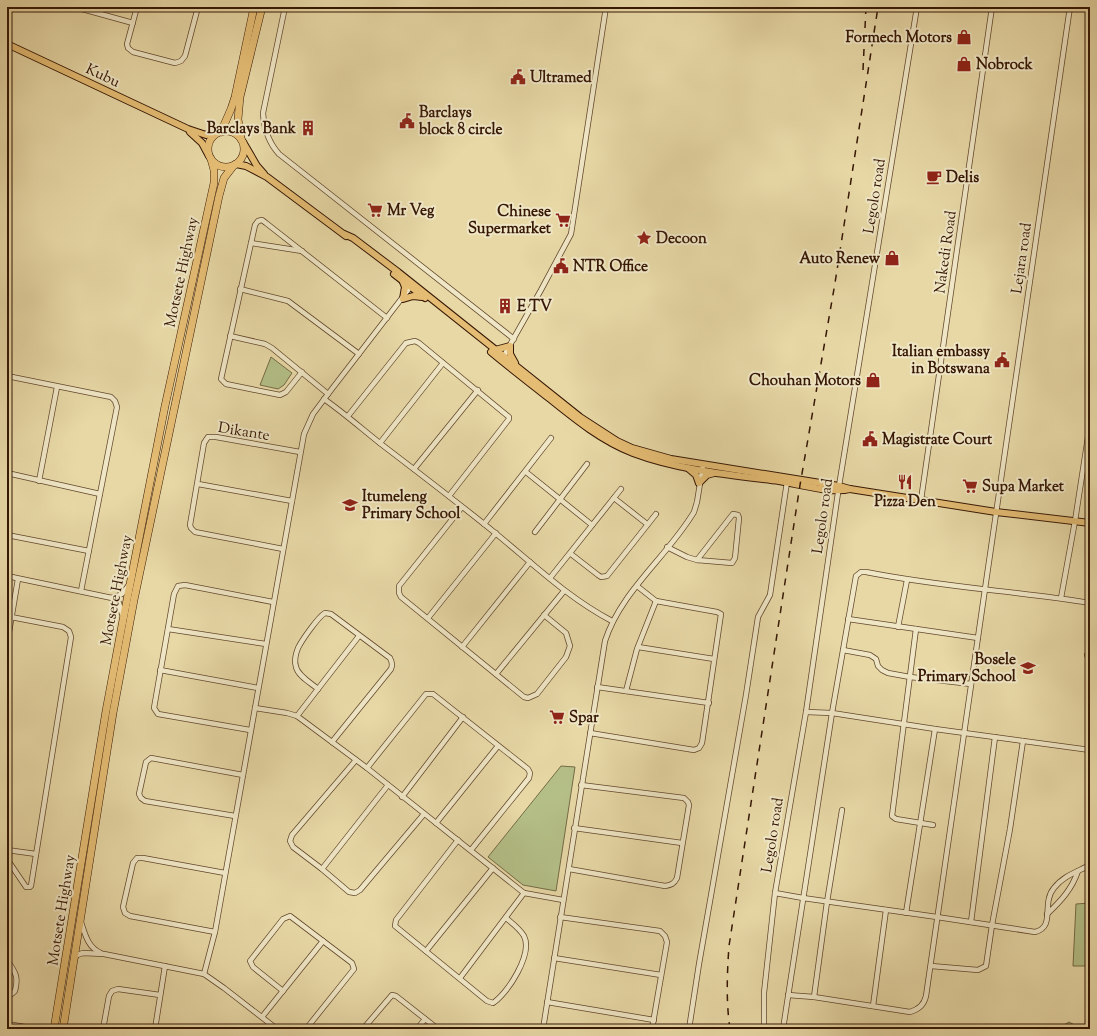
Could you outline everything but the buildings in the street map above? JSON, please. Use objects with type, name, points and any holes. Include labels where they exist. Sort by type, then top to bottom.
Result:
[{"type":"highway","points":[[254,7],[235,97],[231,109],[219,132],[210,141],[208,148],[210,158],[214,163],[224,167],[235,165],[242,156],[244,147],[238,119],[240,98],[262,7]]},
{"type":"highway","points":[[219,132],[232,132],[242,141]]},
{"type":"highway","name":"Motsete Highway","points":[[54,1029],[104,726],[130,581],[165,406],[212,196],[214,170],[210,158]]},
{"type":"highway","name":"Motsete Highway","points":[[63,1029],[113,713],[135,592],[219,196],[224,178],[235,165]]},
{"type":"main road","name":"Kubu","points":[[7,44],[188,130],[206,135],[219,132]]},
{"type":"main road","name":"Kubu","points":[[188,130],[202,143],[210,158]]},
{"type":"main road","points":[[242,141],[257,166],[267,177]]},
{"type":"main road","points":[[235,165],[246,166],[267,177],[344,234],[404,282],[412,286],[424,297],[615,445],[633,453],[688,467],[838,488]]},
{"type":"main road","points":[[344,234],[353,238],[593,429],[632,448],[702,468],[714,473],[850,489],[996,512],[1090,523]]},
{"type":"main road","points":[[404,282],[405,287],[403,299],[413,296],[424,297]]},
{"type":"main road","points":[[495,350],[510,346],[511,358],[518,368]]},
{"type":"main road","points":[[688,467],[696,475],[699,483],[707,475],[714,473]]},
{"type":"street","points":[[76,7],[91,9],[133,23]]},
{"type":"street","points":[[137,7],[127,44],[128,48],[133,52],[175,63],[181,61],[185,56],[198,7]]},
{"type":"street","points":[[285,7],[263,113],[265,128],[274,148],[339,202],[514,339]]},
{"type":"street","points":[[502,358],[514,339],[571,234],[606,7]]},
{"type":"street","name":"Legolo road","points":[[764,1029],[764,993],[775,893],[806,712],[838,488],[917,7]]},
{"type":"street","name":"Nakedi Road","points":[[921,500],[992,7]]},
{"type":"street","name":"Lejara road","points":[[873,1006],[910,1012],[917,1010],[925,1002],[1070,7]]},
{"type":"street","points":[[302,372],[286,392],[280,395],[226,384],[222,381],[221,376],[240,289],[255,224],[258,220],[262,220],[387,318]]},
{"type":"street","points":[[251,243],[304,252]]},
{"type":"street","points":[[204,974],[215,932],[304,434],[308,422],[324,399],[412,286]]},
{"type":"street","points":[[240,289],[288,301],[359,354]]},
{"type":"street","points":[[230,336],[268,346],[328,394]]},
{"type":"street","points":[[348,416],[406,343],[415,341],[478,390],[508,415],[509,419],[449,496]]},
{"type":"street","points":[[380,443],[443,363]]},
{"type":"street","points":[[7,376],[111,398],[116,404],[117,407],[81,591]]},
{"type":"street","points":[[39,480],[57,387]]},
{"type":"street","points":[[414,469],[478,390]]},
{"type":"street","points":[[324,399],[348,416],[380,443],[496,533],[564,591],[595,612],[612,621]]},
{"type":"street","points":[[1061,598],[1088,450],[1090,424]]},
{"type":"street","name":"Dikante","points":[[198,484],[204,443],[208,437],[216,437],[300,452]]},
{"type":"street","points":[[484,524],[551,438]]},
{"type":"street","points":[[535,532],[587,464]]},
{"type":"street","points":[[543,1029],[605,641],[612,621],[694,512],[702,468]]},
{"type":"street","points":[[526,472],[592,525]]},
{"type":"street","points":[[7,473],[100,494]]},
{"type":"street","points":[[689,1029],[758,617],[770,595],[787,482]]},
{"type":"street","points":[[283,549],[193,531],[190,525],[198,484],[292,501]]},
{"type":"street","points":[[550,578],[571,554],[621,489]]},
{"type":"street","points":[[614,498],[647,524]]},
{"type":"street","points":[[462,507],[399,586],[399,593],[401,597],[524,697],[528,698],[537,694],[566,657],[570,646],[566,633],[544,615]]},
{"type":"street","points":[[571,554],[598,575],[604,577],[607,576],[656,514]]},
{"type":"street","points":[[668,547],[681,555],[697,560],[732,563],[735,558],[739,518],[738,515],[733,514],[697,560]]},
{"type":"street","points":[[428,618],[496,533]]},
{"type":"street","points":[[7,535],[89,551]]},
{"type":"street","points":[[462,647],[530,562]]},
{"type":"street","points":[[783,1029],[832,713],[856,576],[866,572],[907,580],[985,588],[1090,603]]},
{"type":"street","points":[[7,576],[112,598],[119,603],[123,620]]},
{"type":"street","points":[[7,644],[18,579]]},
{"type":"street","points":[[898,627],[907,580]]},
{"type":"street","points":[[112,598],[122,594],[130,581]]},
{"type":"street","points":[[250,730],[158,714],[154,708],[160,670],[176,589],[181,585],[273,602]]},
{"type":"street","points":[[590,733],[694,750],[699,748],[702,744],[722,614],[656,601],[637,586]]},
{"type":"street","points":[[496,674],[564,591]]},
{"type":"street","points":[[626,691],[638,647],[656,601]]},
{"type":"street","points":[[318,689],[299,673],[295,662],[300,644],[320,616],[325,613],[331,614],[390,658],[392,667],[332,742]]},
{"type":"street","points":[[7,859],[26,887],[28,888],[31,886],[70,634],[67,628],[11,617]]},
{"type":"street","points":[[848,619],[978,638]]},
{"type":"street","points":[[168,629],[266,644]]},
{"type":"street","points":[[916,630],[892,816],[896,819],[933,825]]},
{"type":"street","points":[[297,716],[359,636]]},
{"type":"street","points":[[638,647],[714,659]]},
{"type":"street","points":[[843,650],[870,655],[876,659],[878,666],[888,673],[971,684]]},
{"type":"street","points":[[160,670],[258,688]]},
{"type":"street","points":[[597,687],[709,703]]},
{"type":"street","points":[[367,768],[426,694],[433,694],[528,769],[530,775],[471,850]]},
{"type":"street","points":[[254,708],[297,716],[367,768],[524,894],[563,900]]},
{"type":"street","points":[[806,712],[832,713],[935,729],[1090,750]]},
{"type":"street","points":[[402,797],[463,718]]},
{"type":"street","points":[[906,913],[935,729]]},
{"type":"street","points":[[970,922],[995,737]]},
{"type":"street","points":[[931,966],[978,970],[986,966],[1010,829],[1023,741]]},
{"type":"street","points":[[436,823],[498,746]]},
{"type":"street","points":[[235,816],[145,801],[139,794],[146,762],[151,758],[243,775]]},
{"type":"street","points":[[356,760],[290,838],[292,847],[322,869],[349,892],[358,892],[424,814]]},
{"type":"street","points":[[322,869],[388,785]]},
{"type":"street","points":[[569,869],[665,886],[671,885],[677,878],[689,805],[687,800],[684,798],[581,785]]},
{"type":"street","points":[[814,997],[827,902],[842,810]]},
{"type":"street","points":[[574,828],[682,844]]},
{"type":"street","points":[[458,840],[394,923],[395,926],[487,1001],[493,1003],[501,996],[521,968],[524,956],[524,936],[506,918]]},
{"type":"street","points":[[7,850],[36,854]]},
{"type":"street","points":[[215,932],[130,916],[125,913],[123,907],[133,863],[137,858],[225,873]]},
{"type":"street","points":[[775,893],[1035,932],[1044,929],[1046,926],[1049,895],[1053,889],[1067,875],[1090,865]]},
{"type":"street","points":[[426,951],[492,868]]},
{"type":"street","points":[[1047,914],[1071,888],[1078,870]]},
{"type":"street","points":[[460,978],[524,894]]},
{"type":"street","points":[[788,995],[814,997],[873,1006],[886,910]]},
{"type":"street","points":[[283,991],[251,966],[250,961],[283,919],[288,916],[292,917],[352,963],[354,969],[306,1029]]},
{"type":"street","points":[[560,917],[660,931],[665,936],[667,942],[652,1029]]},
{"type":"street","points":[[81,920],[85,937],[97,952],[204,974],[277,1029]]},
{"type":"street","points":[[262,1017],[323,941]]},
{"type":"street","points":[[74,960],[77,955],[83,952],[104,954]]},
{"type":"street","points":[[554,958],[661,976]]},
{"type":"street","points":[[7,960],[16,973],[17,984],[15,991],[7,998]]},
{"type":"street","points":[[155,1029],[165,966]]},
{"type":"street","points":[[103,1029],[109,996],[112,991],[118,990],[160,995]]},
{"type":"street","points":[[363,1029],[387,999],[392,995],[396,996],[438,1029]]},
{"type":"street","points":[[547,1002],[654,1020]]},
{"type":"street","points":[[417,1029],[425,1019]]},
{"type":"street","points":[[7,1024],[37,1029]]},
{"type":"green space","points":[[271,357],[292,373],[284,385],[278,389],[260,385]]},
{"type":"green space","points":[[561,766],[575,767],[556,891],[523,885],[488,857]]},
{"type":"green space","points":[[1090,903],[1090,966],[1073,966],[1076,904]]},
{"type":"green space","points":[[1069,1022],[1082,1029],[1057,1029]]},
{"type":"railway","points":[[863,70],[866,7]]},
{"type":"railway","points":[[730,1029],[727,988],[729,946],[800,485],[835,283],[878,7]]},
{"type":"place","name":"Formech Motors","points":[[964,37]]},
{"type":"place","name":"Nobrock","points":[[964,64]]},
{"type":"place","name":"Ultramed","points":[[518,77]]},
{"type":"place","name":"Barclays block 8 circle","points":[[407,121]]},
{"type":"place","name":"Barclays Bank","points":[[308,128]]},
{"type":"place","name":"Delis","points":[[934,177]]},
{"type":"place","name":"Mr Veg","points":[[375,210]]},
{"type":"place","name":"Chinese Supermarket","points":[[563,220]]},
{"type":"place","name":"Decoon","points":[[644,238]]},
{"type":"place","name":"Auto Renew","points":[[892,258]]},
{"type":"place","name":"NTR Office","points":[[561,266]]},
{"type":"place","name":"E TV","points":[[505,306]]},
{"type":"place","name":"Italian embassy in Botswana","points":[[1002,360]]},
{"type":"place","name":"Chouhan Motors","points":[[873,380]]},
{"type":"place","name":"Magistrate Court","points":[[870,439]]},
{"type":"place","name":"Pizza Den","points":[[905,482]]},
{"type":"place","name":"Supa Market","points":[[970,486]]},
{"type":"place","name":"Itumeleng Primary School","points":[[350,505]]},
{"type":"place","name":"Bosele Primary School","points":[[1028,668]]},
{"type":"place","name":"Spar","points":[[557,717]]}]
